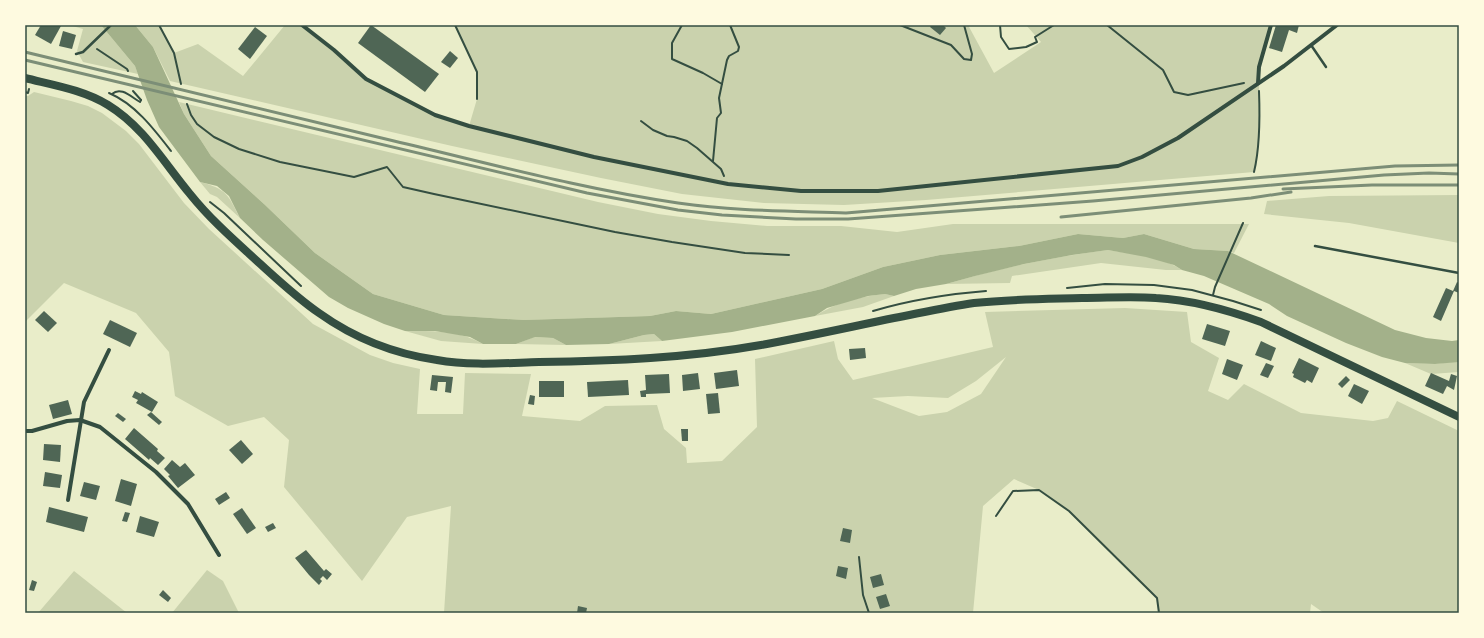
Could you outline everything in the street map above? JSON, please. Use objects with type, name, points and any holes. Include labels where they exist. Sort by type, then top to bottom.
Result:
[{"type":"main road","points":[[25,78],[94,97],[124,116],[139,129],[190,195],[207,214],[304,302],[329,320],[351,333],[395,351],[416,356],[441,361],[493,363],[597,362],[665,358],[757,346],[972,304],[1035,299],[1129,297],[1160,298],[1209,306],[1261,322],[1459,417]]},
{"type":"street","points":[[302,25],[334,50],[366,79],[435,115],[469,126],[594,157],[728,184],[801,191],[878,191],[1118,166],[1142,157],[1178,138],[1258,84],[1337,25]]},
{"type":"street","points":[[1258,84],[1260,77],[1259,67],[1270,25]]},
{"type":"street","points":[[68,500],[84,402],[109,350]]},
{"type":"street","points":[[25,431],[32,431],[67,421],[80,420],[100,427],[156,472],[188,504],[219,555]]},
{"type":"lane","points":[[76,54],[83,52],[111,25]]},
{"type":"lane","points":[[1312,45],[1326,67]]},
{"type":"lane","points":[[1315,246],[1459,273]]},
{"type":"path","points":[[159,25],[174,53],[181,84]]},
{"type":"path","points":[[455,25],[477,72],[477,99]]},
{"type":"path","points":[[682,25],[672,43],[672,59],[703,73],[722,84]]},
{"type":"path","points":[[713,161],[717,118],[721,113],[719,98],[727,60],[729,56],[738,51],[739,47],[730,25]]},
{"type":"path","points":[[900,25],[951,45],[964,59],[971,60],[972,54],[964,25]]},
{"type":"path","points":[[1000,25],[1001,38],[1009,49],[1026,47],[1037,42],[1034,37],[1054,25]]},
{"type":"path","points":[[1107,25],[1163,70],[1174,92],[1188,95],[1233,86],[1260,77]]},
{"type":"path","points":[[92,44],[128,71]]},
{"type":"path","points":[[1254,172],[1259,134],[1260,97],[1258,84]]},
{"type":"path","points":[[25,92],[28,92],[29,89]]},
{"type":"path","points":[[133,91],[142,100],[140,102],[122,91],[118,90],[111,94],[136,112],[153,129],[174,156]]},
{"type":"path","points":[[187,104],[191,115],[197,124],[214,137],[239,149],[280,162],[354,177],[387,167],[403,187],[442,196],[665,241],[745,253],[789,256]]},
{"type":"path","points":[[641,121],[653,130],[664,135],[687,141],[697,148],[721,169],[728,184]]},
{"type":"path","points":[[210,201],[224,212],[302,286]]},
{"type":"path","points":[[1060,288],[1105,284],[1154,285],[1192,290],[1213,295],[1215,287],[1243,223]]},
{"type":"path","points":[[868,313],[900,303],[945,295],[990,291]]},
{"type":"path","points":[[996,516],[1012,491],[1039,490],[1069,511],[1157,598],[1159,613]]},
{"type":"path","points":[[858,557],[863,595],[869,613]]},
{"type":"shaded area","points":[[69,25],[101,25],[135,66],[138,74],[83,62],[77,51],[83,29]]},
{"type":"shaded area","points":[[101,25],[135,25],[153,47],[184,114],[211,156],[315,253],[373,294],[444,315],[524,320],[650,316],[676,311],[711,314],[822,289],[883,267],[940,255],[1019,246],[1078,234],[1123,238],[1144,234],[1194,249],[1228,251],[1395,330],[1426,338],[1452,341],[1459,340],[1459,362],[1435,364],[1405,363],[1382,357],[1346,343],[1287,316],[1269,304],[1204,276],[1146,257],[1108,250],[1024,264],[946,284],[916,289],[894,296],[885,294],[868,296],[827,308],[815,316],[732,332],[662,341],[654,334],[609,344],[566,345],[553,338],[535,337],[516,344],[483,344],[470,337],[435,331],[405,331],[384,324],[348,308],[329,297],[240,218],[229,196],[217,186],[200,182],[159,127],[147,100],[135,66]]},
{"type":"shaded area","points":[[135,25],[159,25],[174,53],[198,44],[243,76],[285,25],[302,25],[366,79],[435,115],[469,126],[477,99],[477,72],[455,25],[968,25],[994,73],[1041,42],[1026,25],[1271,25],[1259,67],[1259,134],[1254,172],[926,200],[844,205],[764,203],[682,194],[452,146],[170,81],[153,47]]},
{"type":"shaded area","points":[[34,92],[88,106],[102,113],[126,131],[139,144],[184,203],[209,229],[313,324],[370,355],[393,363],[420,369],[417,414],[463,414],[465,373],[531,374],[522,416],[580,421],[605,406],[657,405],[664,429],[686,448],[687,463],[722,461],[757,427],[755,359],[834,341],[838,359],[853,380],[993,347],[985,312],[1125,308],[1187,312],[1191,342],[1219,358],[1208,391],[1228,400],[1244,384],[1301,413],[1373,421],[1388,418],[1397,401],[1459,431],[1459,613],[1324,613],[1311,604],[1310,613],[1159,613],[1157,598],[1069,511],[1039,490],[1014,479],[983,506],[973,613],[444,613],[451,506],[407,517],[362,581],[284,487],[289,440],[264,417],[228,426],[175,396],[169,352],[136,313],[64,283],[25,322],[25,96],[28,96]],"holes":[[[1006,357],[981,394],[947,412],[919,416],[872,398],[908,396],[948,398],[976,381]]]},
{"type":"shaded area","points":[[179,102],[598,202],[658,214],[711,221],[767,226],[841,226],[897,232],[953,224],[1249,224],[1234,253],[1228,251],[1194,249],[1144,234],[1123,238],[1078,234],[1019,246],[940,255],[883,267],[822,289],[711,314],[676,311],[650,316],[524,320],[444,315],[373,294],[315,253],[211,156],[184,114]]},
{"type":"shaded area","points":[[200,182],[216,187],[226,194],[240,218],[217,197],[210,194]]},
{"type":"shaded area","points":[[1459,195],[1459,243],[1349,223],[1264,214],[1267,201],[1329,196]]},
{"type":"shaded area","points":[[1108,250],[1136,254],[1156,259],[1174,265],[1182,270],[1166,270],[1101,263],[1012,276],[1010,283],[946,284],[1026,264]]},
{"type":"shaded area","points":[[885,294],[894,296],[863,307],[815,316],[831,307],[848,301],[867,296]]},
{"type":"shaded area","points":[[405,331],[446,332],[465,336],[483,344],[441,341]]},
{"type":"shaded area","points":[[654,334],[662,341],[609,344],[644,335]]},
{"type":"shaded area","points":[[534,337],[553,338],[566,345],[516,344]]},
{"type":"shaded area","points":[[1459,361],[1459,372],[1431,374],[1405,363],[1435,364]]},
{"type":"shaded area","points":[[207,570],[223,581],[239,613],[172,613]]},
{"type":"shaded area","points":[[74,571],[127,613],[38,613]]},
{"type":"building","points":[[41,25],[61,26],[51,44],[35,35]]},
{"type":"building","points":[[371,25],[439,74],[425,92],[358,43]]},
{"type":"building","points":[[931,25],[943,25],[946,28],[940,35],[930,27]]},
{"type":"building","points":[[1276,25],[1299,25],[1297,33],[1289,30],[1282,52],[1269,48]]},
{"type":"building","points":[[255,27],[267,36],[250,59],[238,49]]},
{"type":"building","points":[[63,31],[76,35],[72,49],[59,46]]},
{"type":"building","points":[[450,51],[458,58],[450,68],[441,62]]},
{"type":"building","points":[[1457,282],[1459,283],[1459,293],[1454,291],[1441,321],[1433,317],[1446,288],[1453,291]]},
{"type":"building","points":[[44,311],[57,323],[48,332],[35,320]]},
{"type":"building","points":[[110,320],[137,333],[130,347],[103,334]]},
{"type":"building","points":[[1207,324],[1230,331],[1225,346],[1202,339]]},
{"type":"building","points":[[1261,341],[1276,348],[1271,361],[1255,355]]},
{"type":"building","points":[[865,348],[866,358],[850,360],[849,349]]},
{"type":"building","points":[[1299,358],[1319,368],[1312,383],[1307,380],[1305,383],[1293,377],[1294,374],[1292,373]]},
{"type":"building","points":[[1227,359],[1243,365],[1237,380],[1222,374]]},
{"type":"building","points":[[1266,363],[1274,366],[1268,378],[1260,375]]},
{"type":"building","points":[[737,370],[739,386],[716,389],[714,373]]},
{"type":"building","points":[[698,373],[700,389],[683,391],[682,375]]},
{"type":"building","points":[[1431,373],[1449,381],[1451,374],[1457,376],[1454,390],[1447,386],[1443,394],[1425,386]]},
{"type":"building","points":[[669,374],[670,393],[646,394],[646,397],[641,397],[640,391],[646,390],[645,375]]},
{"type":"building","points":[[432,375],[453,377],[451,393],[445,392],[446,382],[438,382],[437,391],[430,390]]},
{"type":"building","points":[[1346,376],[1350,380],[1342,388],[1338,384]]},
{"type":"building","points":[[628,380],[629,395],[588,397],[587,382]]},
{"type":"building","points":[[539,381],[564,381],[564,397],[539,397]]},
{"type":"building","points":[[1354,384],[1369,391],[1362,404],[1348,396]]},
{"type":"building","points":[[135,391],[141,394],[142,392],[158,402],[152,412],[136,403],[138,400],[132,397]]},
{"type":"building","points":[[718,393],[720,413],[708,414],[706,394]]},
{"type":"building","points":[[530,395],[535,396],[534,405],[528,404]]},
{"type":"building","points":[[68,400],[72,414],[53,419],[49,405]]},
{"type":"building","points":[[151,412],[162,422],[159,425],[147,415]]},
{"type":"building","points":[[118,413],[126,419],[123,422],[115,416]]},
{"type":"building","points":[[134,428],[158,449],[157,451],[165,458],[158,465],[150,458],[149,460],[125,439]]},
{"type":"building","points":[[681,429],[688,429],[688,441],[682,441]]},
{"type":"building","points":[[241,440],[253,454],[242,464],[229,450]]},
{"type":"building","points":[[44,444],[61,445],[60,462],[43,460]]},
{"type":"building","points":[[172,460],[180,467],[185,463],[195,475],[178,488],[168,476],[170,475],[164,469]]},
{"type":"building","points":[[45,472],[62,475],[60,488],[43,486]]},
{"type":"building","points":[[121,479],[137,484],[131,506],[115,501]]},
{"type":"building","points":[[84,482],[100,486],[96,500],[80,496]]},
{"type":"building","points":[[226,492],[230,498],[219,505],[215,499]]},
{"type":"building","points":[[49,507],[88,517],[84,532],[46,522]]},
{"type":"building","points":[[242,508],[256,528],[247,534],[233,514]]},
{"type":"building","points":[[125,512],[130,513],[127,522],[122,521]]},
{"type":"building","points":[[140,516],[159,522],[154,537],[136,532]]},
{"type":"building","points":[[273,523],[276,528],[268,532],[265,527]]},
{"type":"building","points":[[843,528],[852,530],[850,543],[840,541]]},
{"type":"building","points":[[306,550],[324,571],[326,569],[332,574],[327,580],[323,576],[320,579],[322,581],[319,585],[295,558]]},
{"type":"building","points":[[838,566],[848,568],[846,579],[836,576]]},
{"type":"building","points":[[881,574],[884,585],[873,588],[870,577]]},
{"type":"building","points":[[32,580],[37,582],[34,591],[29,590]]},
{"type":"building","points":[[163,590],[171,598],[168,602],[159,595]]},
{"type":"building","points":[[886,594],[890,606],[880,609],[876,597]]},
{"type":"building","points":[[578,606],[587,608],[586,613],[577,613]]},
{"type":"railway","points":[[25,52],[571,183],[642,197],[720,208],[846,213],[1395,166],[1459,165]]},
{"type":"railway","points":[[25,60],[587,193],[678,210],[722,215],[796,219],[848,219],[1093,201],[1384,175],[1429,173],[1459,174]]},
{"type":"railway","points":[[1283,189],[1372,185],[1459,185]]},
{"type":"railway","points":[[1061,217],[1251,198],[1291,192]]}]
